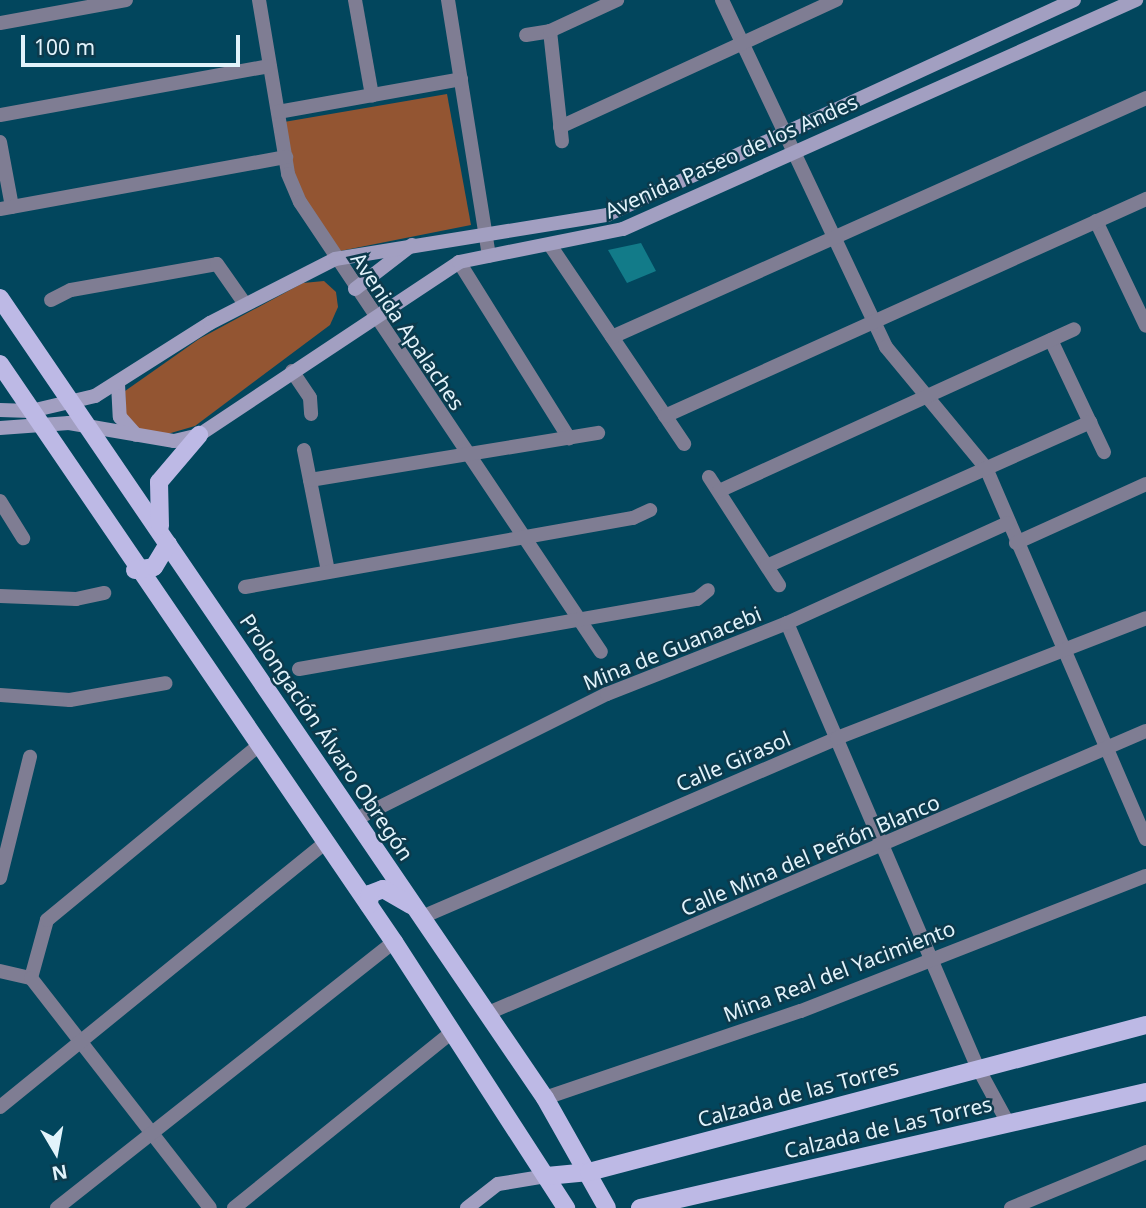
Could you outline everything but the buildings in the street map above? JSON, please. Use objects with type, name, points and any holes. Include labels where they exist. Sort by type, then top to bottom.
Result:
[{"type":"main road","name":"Prolongación Álvaro Obregón","points":[[0,298],[545,1098],[607,1208]]},
{"type":"main road","points":[[0,364],[135,570],[394,942],[566,1208]]},
{"type":"main road","points":[[135,570],[154,567],[164,538],[159,482],[199,435]]},
{"type":"main road","points":[[369,905],[370,894],[383,889],[418,912]]},
{"type":"main road","name":"Calzada de las Torres","points":[[547,1176],[589,1172],[1146,1025]]},
{"type":"main road","name":"Calzada de Las Torres","points":[[640,1208],[683,1204],[1008,1123],[1146,1092]]},
{"type":"street","points":[[0,23],[125,0]]},
{"type":"street","name":"Avenida Apalaches","points":[[259,0],[286,157],[299,202],[521,538],[601,652]]},
{"type":"street","points":[[355,0],[372,95]]},
{"type":"street","points":[[448,0],[489,256]]},
{"type":"street","points":[[526,35],[550,31],[617,0]]},
{"type":"street","points":[[722,0],[873,321],[922,398],[986,468],[1007,523],[1146,839]]},
{"type":"street","points":[[550,31],[561,134],[741,42],[836,0]]},
{"type":"street","name":"Avenida Paseo de los Andes","points":[[0,428],[36,418],[118,384],[245,304],[335,259],[485,230],[607,215],[783,130],[1074,0]]},
{"type":"street","name":"Avenida Paseo de los Andes","points":[[0,410],[174,441],[199,435],[373,316],[459,262],[623,229],[1136,0]]},
{"type":"street","points":[[0,115],[270,66]]},
{"type":"street","points":[[278,112],[461,79]]},
{"type":"street","points":[[612,337],[1146,99]]},
{"type":"street","points":[[0,142],[6,208],[286,157]]},
{"type":"street","points":[[665,415],[1146,199]]},
{"type":"street","points":[[1096,221],[1146,326]]},
{"type":"street","points":[[355,289],[416,242]]},
{"type":"street","points":[[550,245],[684,444]]},
{"type":"street","points":[[459,262],[569,438]]},
{"type":"street","points":[[51,300],[71,290],[218,264],[245,304]]},
{"type":"street","points":[[719,491],[1074,329]]},
{"type":"street","points":[[1051,340],[1104,452]]},
{"type":"street","points":[[292,371],[310,398],[312,414]]},
{"type":"street","points":[[118,384],[120,417],[136,435]]},
{"type":"street","points":[[767,566],[1090,422]]},
{"type":"street","points":[[310,480],[598,433]]},
{"type":"street","points":[[304,450],[328,572]]},
{"type":"street","points":[[709,477],[779,585]]},
{"type":"street","points":[[1016,543],[1146,484]]},
{"type":"street","points":[[0,501],[23,538]]},
{"type":"street","points":[[245,587],[521,538],[650,510]]},
{"type":"street","name":"Mina de Guanacebi","points":[[356,819],[607,694],[787,623],[1007,523]]},
{"type":"street","points":[[299,669],[697,599],[708,590]]},
{"type":"street","points":[[0,596],[76,599],[104,593]]},
{"type":"street","name":"Calle Girasol","points":[[418,912],[838,738],[1146,618]]},
{"type":"street","points":[[787,623],[978,1068],[1008,1123]]},
{"type":"street","points":[[0,695],[70,700],[166,683]]},
{"type":"street","name":"Calle Mina del Peñón Blanco","points":[[486,1014],[1096,757],[1105,746],[1146,731]]},
{"type":"street","points":[[31,978],[47,919],[259,745]]},
{"type":"street","points":[[0,878],[30,757]]},
{"type":"street","points":[[0,1107],[78,1038],[326,842]]},
{"type":"street","name":"Mina Real del Yacimiento","points":[[545,1098],[801,1011],[1146,876]]},
{"type":"street","points":[[57,1208],[394,942]]},
{"type":"street","points":[[0,971],[31,978],[210,1208]]},
{"type":"street","points":[[234,1208],[453,1031]]},
{"type":"street","points":[[1011,1208],[1146,1152]]},
{"type":"street","name":"Calzada de las Torres","points":[[467,1208],[498,1184],[547,1176]]},
{"type":"shaded area","points":[[447,94],[471,225],[335,252],[298,189],[284,122]]},
{"type":"shaded area","points":[[324,281],[336,292],[338,307],[330,325],[195,426],[164,435],[134,429],[126,416],[125,391],[199,339],[303,283]]}]
